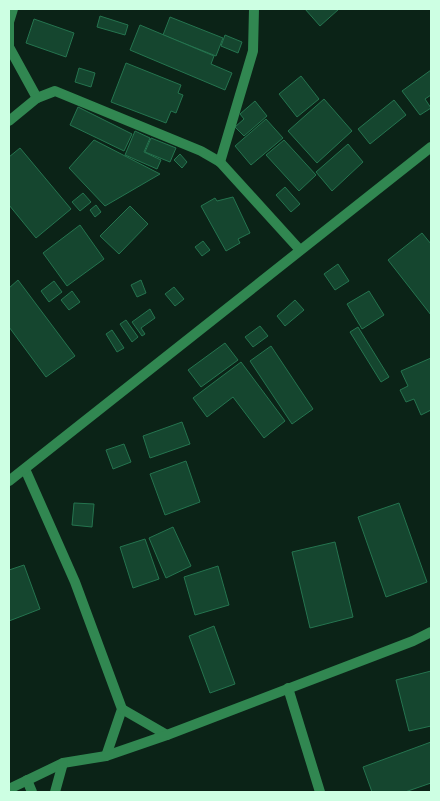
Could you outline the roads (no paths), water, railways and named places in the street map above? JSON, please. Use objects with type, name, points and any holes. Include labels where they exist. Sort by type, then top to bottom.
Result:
[{"type":"street","points":[[13,9],[9,22],[9,48],[37,98]]},
{"type":"street","points":[[220,162],[253,51],[254,9]]},
{"type":"street","points":[[9,121],[37,98],[55,91],[201,151],[220,162],[300,250]]},
{"type":"street","points":[[9,480],[431,147]]},
{"type":"street","points":[[25,469],[75,582],[122,709],[106,756]]},
{"type":"street","points":[[9,789],[64,763],[106,756],[167,735],[413,641],[431,632]]},
{"type":"street","points":[[288,688],[320,792]]},
{"type":"street","points":[[122,709],[167,735]]},
{"type":"street","points":[[55,792],[64,763]]},
{"type":"street","points":[[27,780],[32,792]]}]
